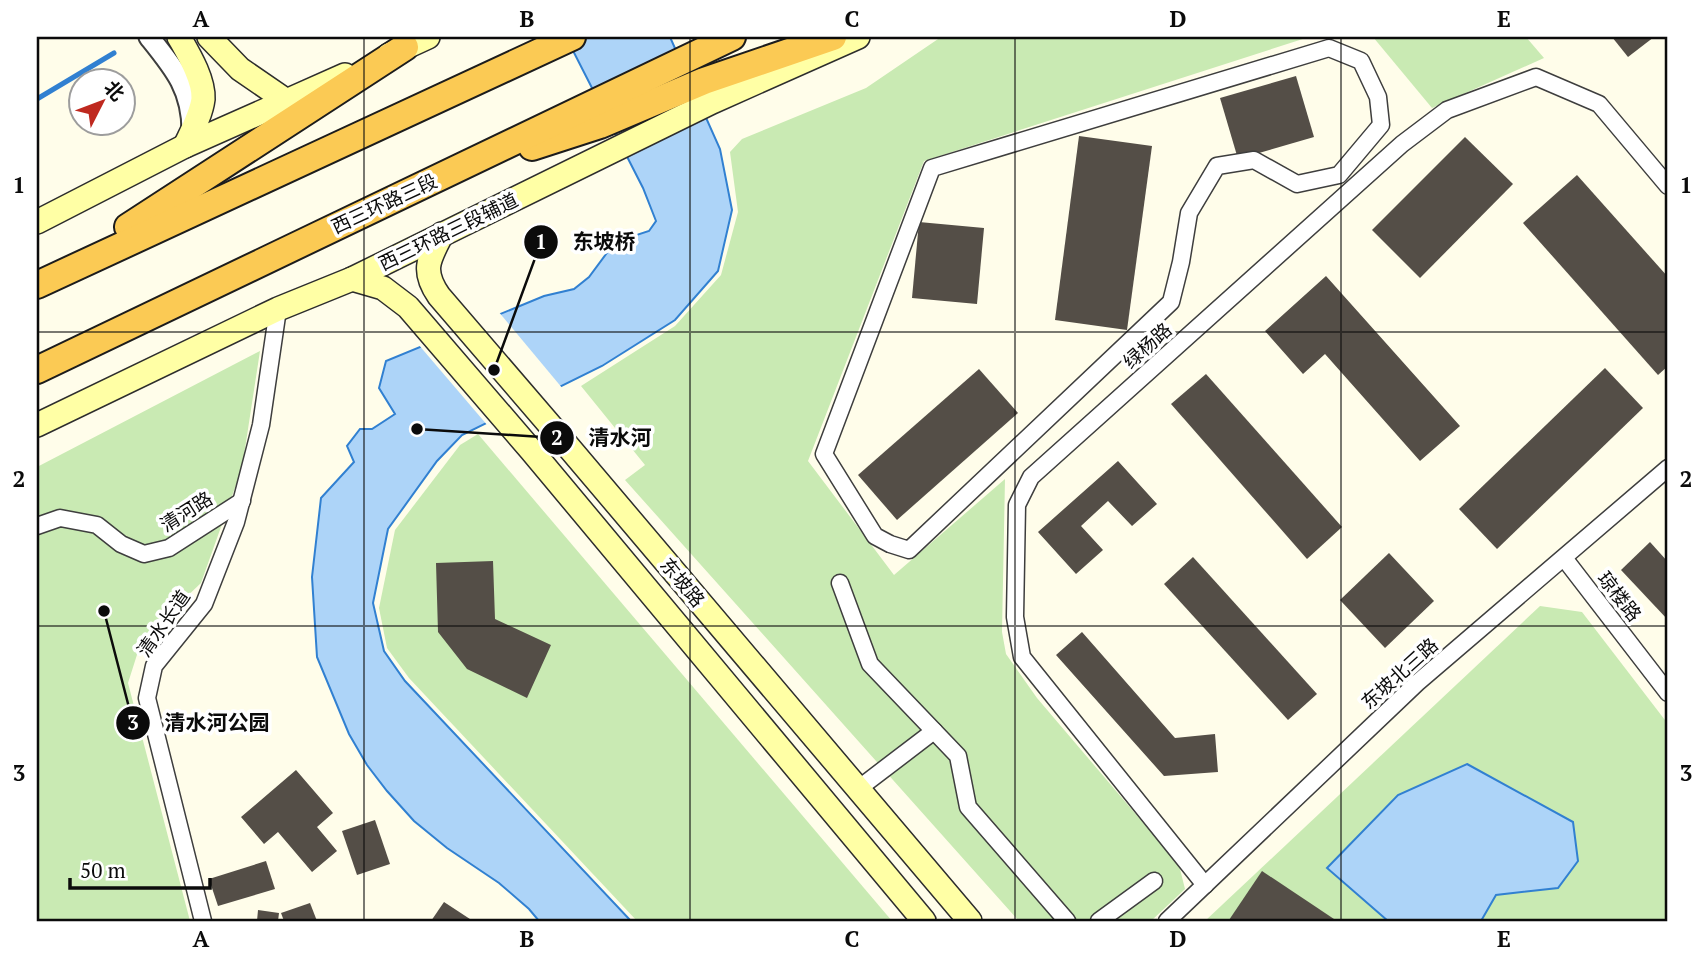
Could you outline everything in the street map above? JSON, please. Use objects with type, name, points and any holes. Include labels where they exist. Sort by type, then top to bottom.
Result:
[{"type":"highway","name":"西三环路三段","points":[[37,369],[447,173],[594,115],[690,57],[732,37]]},
{"type":"highway","points":[[594,115],[708,91],[833,37]]},
{"type":"highway","points":[[43,281],[565,40]]},
{"type":"highway","points":[[43,281],[416,42]]},
{"type":"main road","points":[[179,37],[195,67],[203,97],[189,139]]},
{"type":"main road","points":[[209,37],[240,69],[288,102]]},
{"type":"main road","name":"西三环路三段辅道","points":[[37,425],[278,309],[352,279],[611,151],[708,91],[858,37]]},
{"type":"main road","points":[[37,222],[189,139],[288,102],[416,42]]},
{"type":"main road","name":"东坡路","points":[[442,234],[430,257],[428,271],[430,284],[439,296],[970,921]]},
{"type":"main road","name":"东坡路","points":[[352,279],[383,288],[408,307],[531,450],[924,921]]},
{"type":"main road","points":[[420,322],[439,296]]},
{"type":"main road","points":[[37,436],[67,410]]},
{"type":"street","points":[[149,37],[187,91],[192,112],[189,139]]},
{"type":"street","points":[[1381,125],[1339,175],[1297,184],[1254,160],[1217,166],[1188,213],[1181,262],[1171,302],[909,550],[875,536],[824,453],[932,167],[1329,48],[1361,61],[1378,97],[1381,125],[1402,144]]},
{"type":"street","name":"绿杨路","points":[[1205,885],[1022,657],[1015,617],[1017,505],[1031,477],[1402,144],[1447,110],[1536,77],[1599,104],[1668,186]]},
{"type":"street","name":"清水长道","points":[[203,921],[147,698],[154,666],[204,604],[236,522],[261,425],[278,309]]},
{"type":"street","name":"东坡北三路","points":[[1167,921],[1417,683],[1668,468]]},
{"type":"street","name":"清河路","points":[[37,526],[60,518],[97,525],[121,544],[144,554],[169,548],[242,501]]},
{"type":"street","name":"琼楼路","points":[[1564,558],[1668,693]]},
{"type":"street","points":[[840,583],[870,663],[958,756],[968,807],[1068,921]]},
{"type":"street","points":[[858,789],[934,731]]},
{"type":"street","points":[[1099,921],[1154,881]]},
{"type":"green space","points":[[941,37],[1309,37],[924,161],[808,461],[894,575],[1005,479],[1002,632],[1006,654],[1037,698],[1179,865],[1185,889],[1151,921],[1019,921],[625,480],[645,465],[581,386],[675,326],[721,275],[738,212],[730,152],[742,139],[866,88]]},
{"type":"green space","points":[[1373,37],[1526,37],[1544,58],[1432,108]]},
{"type":"green space","points":[[260,351],[242,468],[201,583],[142,639],[128,683],[190,921],[37,921],[37,467]]},
{"type":"green space","points":[[478,434],[892,921],[637,921],[409,678],[387,648],[379,608],[395,530],[460,445]]},
{"type":"green space","points":[[1540,606],[1582,612],[1668,724],[1668,921],[1205,921]]},
{"type":"water","points":[[566,37],[670,37],[720,149],[732,210],[718,271],[675,320],[602,366],[462,435],[437,461],[388,529],[373,603],[384,651],[405,681],[631,921],[539,921],[499,883],[447,848],[414,821],[367,765],[349,734],[317,657],[312,577],[321,498],[354,462],[347,446],[360,429],[372,429],[395,414],[379,388],[386,361],[544,296],[574,289],[589,277],[615,242],[649,231],[656,221],[643,188]]},
{"type":"water","points":[[1467,764],[1573,822],[1578,861],[1558,888],[1496,895],[1481,921],[1388,921],[1327,868],[1398,795]]},
{"type":"pier","points":[[498,311],[563,389],[488,426],[418,344]]},
{"type":"building","points":[[1612,37],[1654,37],[1628,57]]},
{"type":"building","points":[[1296,76],[1314,137],[1238,159],[1220,98]]},
{"type":"building","points":[[1079,136],[1152,146],[1127,330],[1055,320]]},
{"type":"building","points":[[1465,137],[1513,184],[1420,278],[1372,230]]},
{"type":"building","points":[[1577,175],[1668,277],[1668,366],[1658,375],[1523,223]]},
{"type":"building","points":[[919,222],[984,228],[977,304],[912,298]]},
{"type":"building","points":[[1326,276],[1460,426],[1420,461],[1325,354],[1303,374],[1265,331]]},
{"type":"building","points":[[1605,368],[1643,408],[1497,549],[1459,509]]},
{"type":"building","points":[[979,369],[1018,413],[897,520],[858,475]]},
{"type":"building","points":[[1206,374],[1342,527],[1307,559],[1171,404]]},
{"type":"building","points":[[1118,461],[1157,504],[1132,526],[1108,501],[1081,526],[1103,550],[1076,574],[1038,532]]},
{"type":"building","points":[[1650,542],[1668,562],[1668,620],[1621,570]]},
{"type":"building","points":[[1389,553],[1434,601],[1385,648],[1340,600]]},
{"type":"building","points":[[1193,557],[1317,694],[1288,720],[1164,584]]},
{"type":"building","points":[[493,561],[495,619],[551,645],[527,698],[467,669],[438,632],[436,563]]},
{"type":"building","points":[[1082,632],[1175,738],[1215,734],[1218,772],[1164,776],[1056,655]]},
{"type":"building","points":[[296,770],[333,813],[317,827],[337,851],[312,872],[278,832],[264,844],[241,817]]},
{"type":"building","points":[[375,820],[390,864],[357,875],[342,831]]},
{"type":"building","points":[[266,861],[275,889],[218,906],[209,879]]},
{"type":"building","points":[[1262,871],[1337,921],[1229,920]]},
{"type":"building","points":[[444,902],[473,921],[431,921]]},
{"type":"building","points":[[310,903],[317,921],[284,921],[281,913]]},
{"type":"building","points":[[258,910],[279,913],[278,921],[257,921]]},
{"type":"waterway","points":[[37,99],[114,53]]},
{"type":"place","name":"东坡桥","points":[[494,370]]},
{"type":"place","name":"清水河","points":[[417,429]]},
{"type":"place","name":"清水河公园","points":[[104,611]]}]
